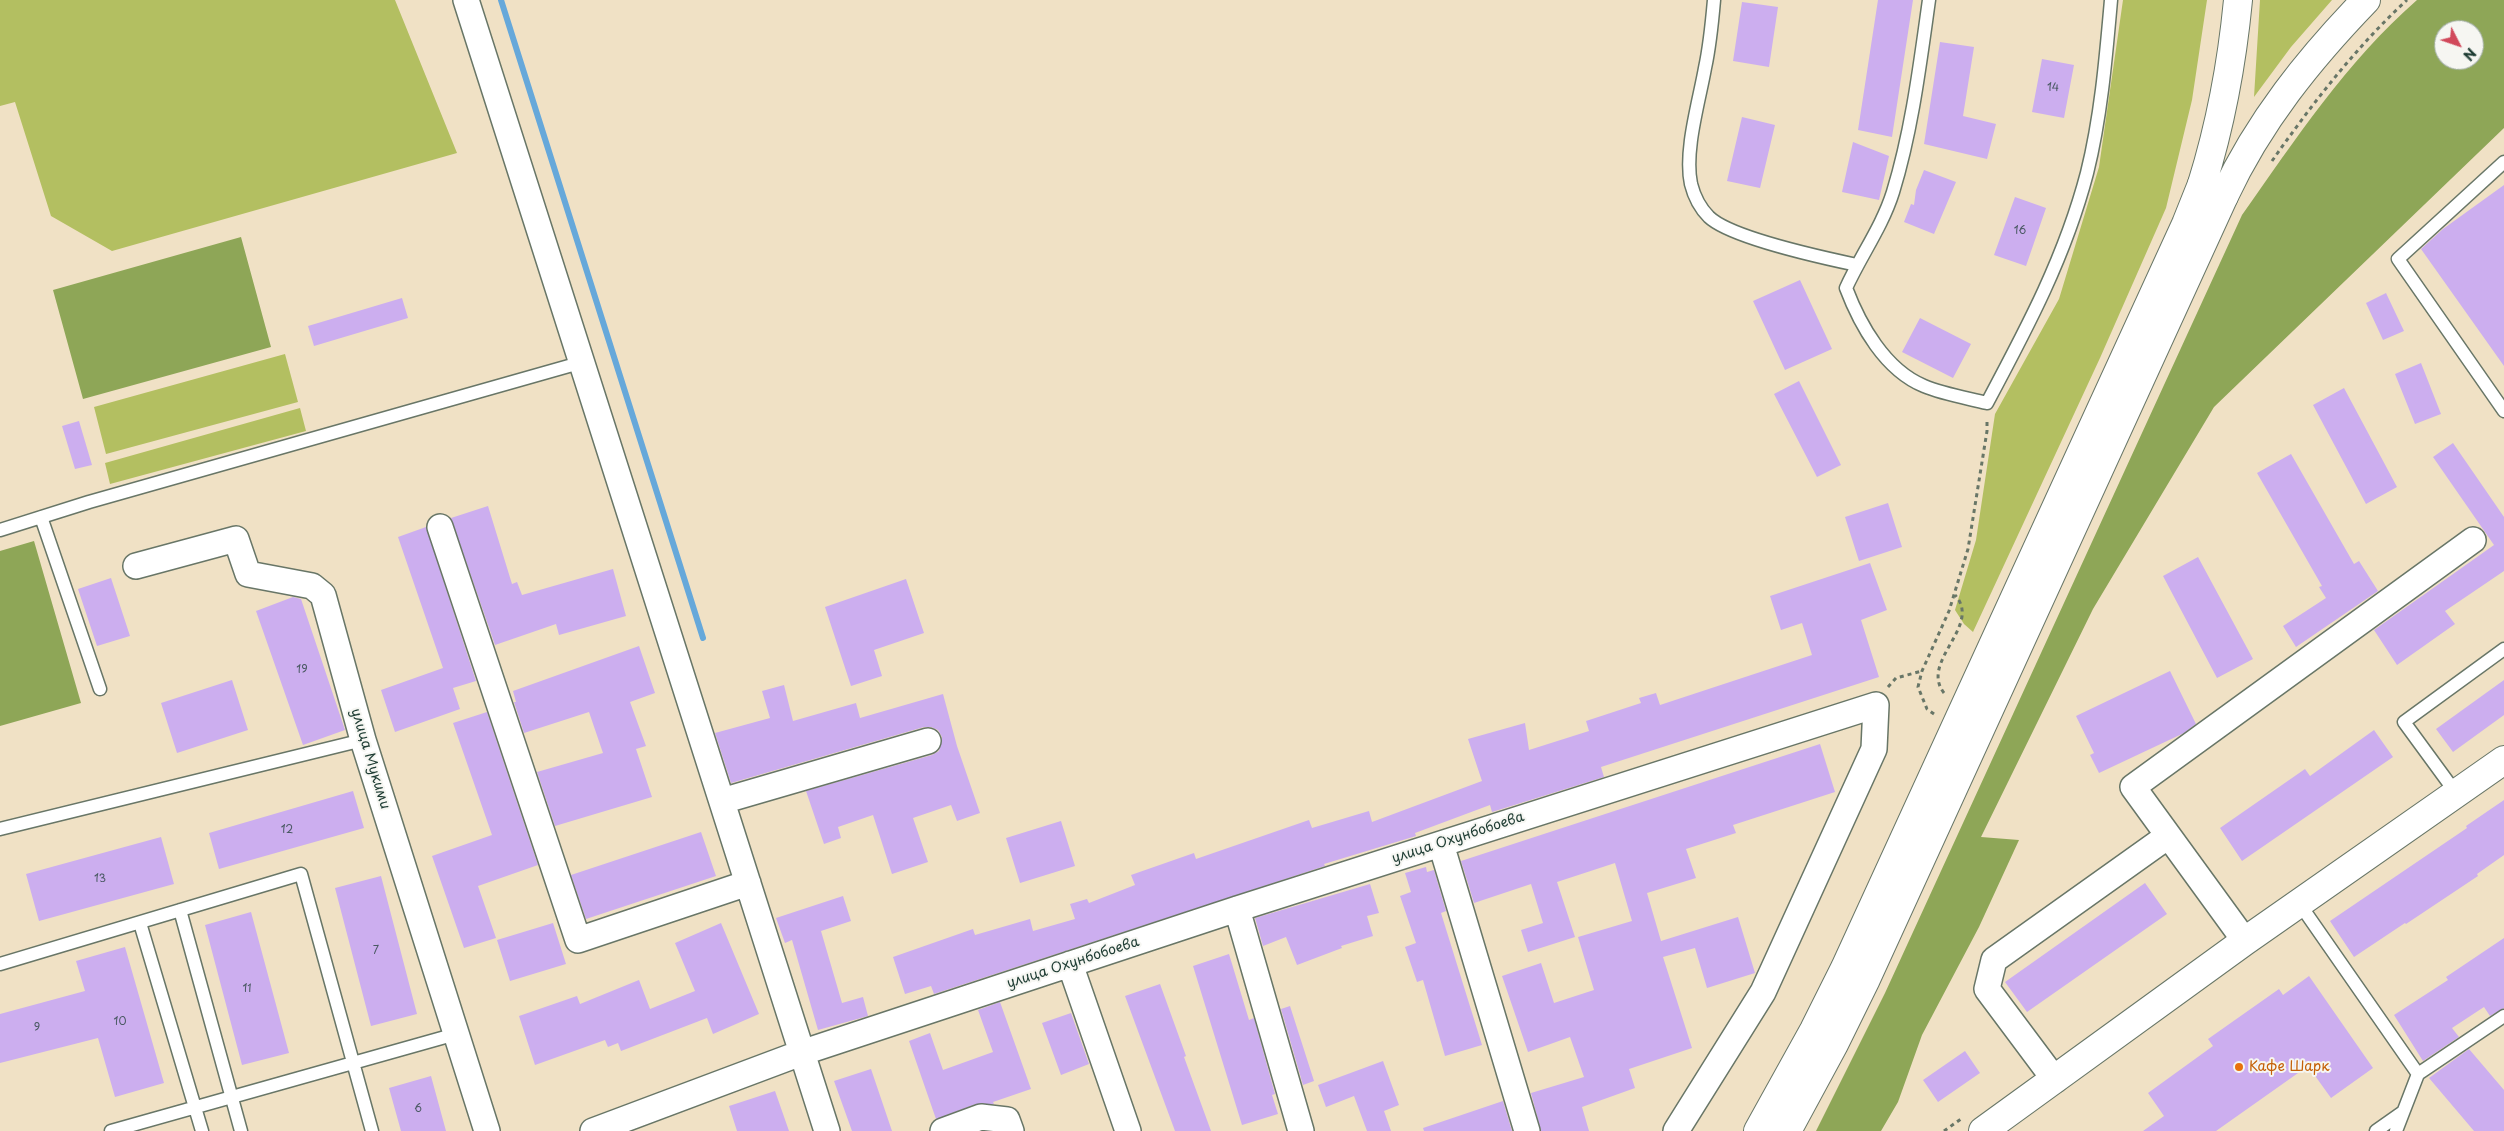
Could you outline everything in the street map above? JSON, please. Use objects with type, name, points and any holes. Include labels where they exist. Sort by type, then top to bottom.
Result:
[{"type":"main road","points":[[1787,1131],[1834,1044],[1866,979],[2213,190],[2238,0]]},
{"type":"main road","points":[[1758,1131],[1798,1061],[1845,968],[2182,233],[2213,190],[2241,159],[2266,119],[2325,43],[2366,0]]},
{"type":"main road","points":[[1983,1131],[2245,941],[2504,760]]},
{"type":"street","points":[[466,0],[827,1131]]},
{"type":"street","points":[[440,527],[578,940],[748,883]]},
{"type":"street","name":"улица Мукими","points":[[136,566],[236,539],[248,574],[312,586],[323,595],[363,740],[487,1131]]},
{"type":"street","points":[[2245,941],[2132,787],[2473,540]]},
{"type":"street","points":[[1676,1131],[1763,992],[1874,749],[1876,705]]},
{"type":"street","name":"улица Охунбобоева","points":[[593,1131],[801,1053],[1237,909],[1876,705]]},
{"type":"street","points":[[722,800],[928,741]]},
{"type":"street","points":[[2055,1080],[1987,989],[1994,960],[2168,836]]},
{"type":"street","points":[[1441,844],[1528,1131]]},
{"type":"street","points":[[1237,909],[1301,1131]]},
{"type":"street","points":[[1070,964],[1128,1131]]},
{"type":"street","points":[[943,1131],[981,1117],[1008,1120],[1011,1131]]},
{"type":"lane","points":[[1714,0],[1707,60],[1691,145],[1691,185],[1696,198],[1710,218],[1730,230],[1820,258],[1857,265]]},
{"type":"lane","points":[[1929,0],[1907,137],[1893,192],[1877,233],[1857,265],[1846,288],[1856,314],[1890,363],[1923,386],[1988,403],[2042,300],[2066,238],[2087,173],[2102,85],[2111,0]]},
{"type":"lane","points":[[2504,162],[2398,259],[2504,411]]},
{"type":"lane","points":[[0,530],[583,362]]},
{"type":"lane","points":[[41,517],[100,689]]},
{"type":"lane","points":[[2456,793],[2404,722],[2504,649]]},
{"type":"lane","points":[[0,829],[363,740]]},
{"type":"lane","points":[[0,964],[301,874],[372,1131]]},
{"type":"lane","points":[[2299,903],[2418,1074]]},
{"type":"lane","points":[[180,910],[241,1131]]},
{"type":"lane","points":[[140,923],[202,1131]]},
{"type":"lane","points":[[2396,1131],[2418,1074],[2504,1016]]},
{"type":"lane","points":[[111,1131],[456,1034]]},
{"type":"lane","points":[[2376,1131],[2403,1112]]},
{"type":"path","points":[[1941,719],[1927,709],[1918,687],[1922,671],[1954,594],[1968,549],[1987,431],[1988,403]]},
{"type":"path","points":[[1945,694],[1940,688],[1937,674],[1964,617],[1960,601],[1954,594]]},
{"type":"path","points":[[1876,705],[1896,678],[1922,671]]},
{"type":"green space","points":[[0,0],[395,0],[457,153],[112,251],[51,216],[15,102],[0,106]]},
{"type":"green space","points":[[2123,0],[2207,0],[2192,100],[2166,208],[2100,358],[1973,632],[1964,624],[1955,610],[1976,540],[1995,414],[2059,299],[2099,167]]},
{"type":"green space","points":[[2260,0],[2332,0],[2291,47],[2254,97]]},
{"type":"green space","points":[[2417,0],[2504,0],[2504,128],[2214,407],[2093,609],[1981,837],[2019,840],[1979,927],[1922,1035],[1898,1102],[1881,1131],[1816,1131],[1885,993],[2242,215],[2323,102],[2368,49]]},
{"type":"green space","points":[[241,237],[271,347],[83,399],[53,290]]},
{"type":"green space","points":[[285,354],[298,402],[106,454],[94,407]]},
{"type":"green space","points":[[300,408],[306,431],[110,484],[105,463]]},
{"type":"green space","points":[[34,541],[81,703],[0,726],[0,551]]},
{"type":"building","points":[[1878,0],[1913,0],[1892,137],[1858,130]]},
{"type":"building","points":[[1742,2],[1778,7],[1769,67],[1733,61]]},
{"type":"building","points":[[1940,42],[1974,47],[1963,116],[1996,124],[1987,159],[1924,144]]},
{"type":"building","points":[[2042,59],[2074,65],[2064,118],[2032,112]]},
{"type":"building","points":[[1742,117],[1775,125],[1760,188],[1727,181]]},
{"type":"building","points":[[1853,142],[1889,156],[1879,200],[1842,192]]},
{"type":"building","points":[[1924,170],[1956,182],[1934,234],[1904,222],[1911,204],[1914,205],[1916,190]]},
{"type":"building","points":[[2504,185],[2504,366],[2421,249],[2443,229]]},
{"type":"building","points":[[2015,197],[2046,208],[2026,266],[1994,255]]},
{"type":"building","points":[[1800,280],[1832,349],[1785,370],[1753,301]]},
{"type":"building","points":[[2386,293],[2404,331],[2383,340],[2366,303]]},
{"type":"building","points":[[402,298],[408,318],[314,346],[308,326]]},
{"type":"building","points":[[1920,318],[1971,344],[1953,378],[1902,352]]},
{"type":"building","points":[[2421,363],[2441,414],[2415,424],[2395,374]]},
{"type":"building","points":[[1799,381],[1841,465],[1817,477],[1774,394]]},
{"type":"building","points":[[2344,388],[2397,487],[2366,504],[2313,405]]},
{"type":"building","points":[[79,421],[92,465],[75,469],[62,426]]},
{"type":"building","points":[[2453,443],[2504,517],[2504,571],[2445,611],[2455,624],[2397,665],[2374,630],[2494,545],[2433,457]]},
{"type":"building","points":[[2291,454],[2354,564],[2359,561],[2378,591],[2296,647],[2283,626],[2326,598],[2319,587],[2322,586],[2257,473]]},
{"type":"building","points":[[1888,503],[1902,547],[1859,561],[1845,517]]},
{"type":"building","points":[[488,506],[512,584],[517,582],[522,595],[613,569],[626,616],[559,635],[556,624],[495,645],[451,518]]},
{"type":"building","points":[[426,527],[476,681],[453,688],[460,709],[395,732],[381,690],[443,668],[398,537]]},
{"type":"building","points":[[2198,557],[2253,659],[2217,678],[2163,576]]},
{"type":"building","points":[[1870,563],[1887,610],[1861,620],[1879,677],[1601,767],[1604,777],[1492,812],[1490,805],[1415,833],[1416,836],[1324,864],[1325,866],[934,994],[931,986],[905,994],[893,957],[973,929],[975,935],[1030,919],[1033,931],[1075,919],[1070,904],[1087,899],[1089,903],[1135,885],[1131,875],[1194,853],[1196,859],[1309,820],[1312,828],[1369,811],[1372,822],[1482,781],[1468,739],[1525,723],[1529,750],[1589,731],[1586,721],[1641,703],[1639,698],[1656,693],[1660,705],[1812,655],[1802,623],[1781,630],[1770,596]]},
{"type":"building","points":[[111,578],[130,636],[97,646],[78,589]]},
{"type":"building","points":[[906,579],[924,633],[874,650],[882,676],[851,686],[825,607]]},
{"type":"building","points":[[293,597],[301,599],[345,730],[303,745],[256,611]]},
{"type":"building","points":[[639,646],[655,693],[630,702],[646,746],[636,749],[652,797],[555,826],[537,772],[603,753],[589,712],[524,733],[514,702],[516,702],[513,691]]},
{"type":"building","points":[[2170,671],[2196,724],[2184,733],[2099,773],[2090,755],[2094,753],[2076,716]]},
{"type":"building","points":[[232,680],[248,730],[177,753],[161,703]]},
{"type":"building","points":[[2504,680],[2504,715],[2453,752],[2436,729]]},
{"type":"building","points":[[784,685],[793,721],[856,703],[860,718],[943,694],[957,746],[980,813],[957,821],[951,805],[913,818],[928,862],[892,874],[873,815],[838,827],[841,838],[824,844],[806,791],[932,755],[939,751],[942,737],[938,730],[924,727],[731,783],[715,733],[770,718],[762,691]]},
{"type":"building","points":[[487,712],[538,865],[478,886],[496,938],[464,948],[432,856],[492,835],[453,723]]},
{"type":"building","points":[[2374,730],[2393,757],[2242,861],[2220,828],[2305,769],[2310,776]]},
{"type":"building","points":[[1820,744],[1835,792],[1733,825],[1736,833],[1686,849],[1696,878],[1647,893],[1661,941],[1738,917],[1755,973],[1707,988],[1695,948],[1663,957],[1692,1048],[1629,1069],[1635,1088],[1582,1107],[1589,1131],[1541,1131],[1531,1093],[1584,1077],[1570,1037],[1528,1052],[1502,976],[1541,963],[1554,1003],[1594,990],[1578,937],[1632,921],[1615,863],[1557,882],[1575,937],[1528,952],[1521,930],[1543,923],[1531,884],[1474,903],[1461,861]]},
{"type":"building","points":[[353,791],[364,828],[219,869],[209,833]]},
{"type":"building","points":[[2504,800],[2504,855],[2477,874],[2478,876],[2354,957],[2330,921],[2467,828],[2466,826]]},
{"type":"building","points":[[1061,821],[1075,866],[1020,883],[1006,838]]},
{"type":"building","points":[[701,832],[716,876],[586,919],[571,875]]},
{"type":"building","points":[[161,837],[174,884],[39,921],[26,874]]},
{"type":"building","points":[[1426,867],[1427,872],[1434,870],[1446,911],[1441,913],[1482,1045],[1445,1056],[1423,980],[1417,982],[1405,947],[1416,943],[1400,896],[1411,892],[1405,873]]},
{"type":"building","points":[[381,876],[417,1014],[371,1026],[335,888]]},
{"type":"building","points":[[2145,883],[2167,914],[2027,1012],[2005,982]]},
{"type":"building","points":[[1370,884],[1379,913],[1367,916],[1373,936],[1341,946],[1342,948],[1297,965],[1286,937],[1263,946],[1255,918]]},
{"type":"building","points":[[843,896],[851,921],[821,931],[842,1003],[863,997],[868,1016],[818,1030],[792,940],[785,943],[776,918]]},
{"type":"building","points":[[251,912],[289,1053],[242,1065],[205,925]]},
{"type":"building","points":[[553,923],[566,964],[510,981],[497,940]]},
{"type":"building","points":[[721,923],[759,1014],[713,1034],[707,1018],[621,1051],[618,1043],[608,1047],[605,1040],[535,1065],[519,1016],[577,996],[580,1004],[639,980],[650,1009],[695,991],[675,943]]},
{"type":"building","points":[[2504,938],[2504,1008],[2490,1016],[2484,1007],[2452,1028],[2459,1037],[2423,1061],[2394,1015],[2448,980],[2446,977]]},
{"type":"building","points":[[125,947],[164,1083],[115,1097],[98,1038],[0,1063],[0,1014],[85,991],[76,961]]},
{"type":"building","points":[[1229,954],[1249,1020],[1254,1018],[1275,1094],[1272,1095],[1278,1114],[1242,1125],[1193,966]]},
{"type":"building","points":[[2309,976],[2373,1068],[2331,1098],[2308,1066],[2216,1131],[2143,1131],[2164,1116],[2148,1093],[2213,1046],[2208,1039],[2279,989],[2283,995]]},
{"type":"building","points":[[1160,984],[1211,1131],[1175,1131],[1125,996]]},
{"type":"building","points":[[1000,1002],[1031,1089],[993,1102],[994,1104],[976,1104],[936,1119],[909,1041],[930,1033],[943,1070],[993,1052],[978,1010]]},
{"type":"building","points":[[1290,1006],[1314,1081],[1303,1085],[1281,1009]]},
{"type":"building","points":[[1071,1013],[1089,1064],[1061,1075],[1042,1023]]},
{"type":"building","points":[[2469,1049],[2504,1090],[2504,1131],[2474,1131],[2429,1078]]},
{"type":"building","points":[[1965,1051],[1980,1073],[1938,1102],[1923,1080]]},
{"type":"building","points":[[1383,1061],[1399,1105],[1384,1111],[1391,1131],[1367,1131],[1354,1096],[1326,1107],[1318,1085]]},
{"type":"building","points":[[871,1069],[892,1131],[852,1131],[834,1081]]},
{"type":"building","points":[[431,1076],[446,1131],[401,1131],[389,1088]]},
{"type":"building","points":[[775,1091],[789,1131],[737,1131],[729,1106]]},
{"type":"building","points":[[1503,1101],[1512,1131],[1424,1131],[1423,1128]]},
{"type":"waterway","points":[[501,0],[703,638]]},
{"type":"place","name":"Кафе Шарк","points":[[2239,1067]]}]
